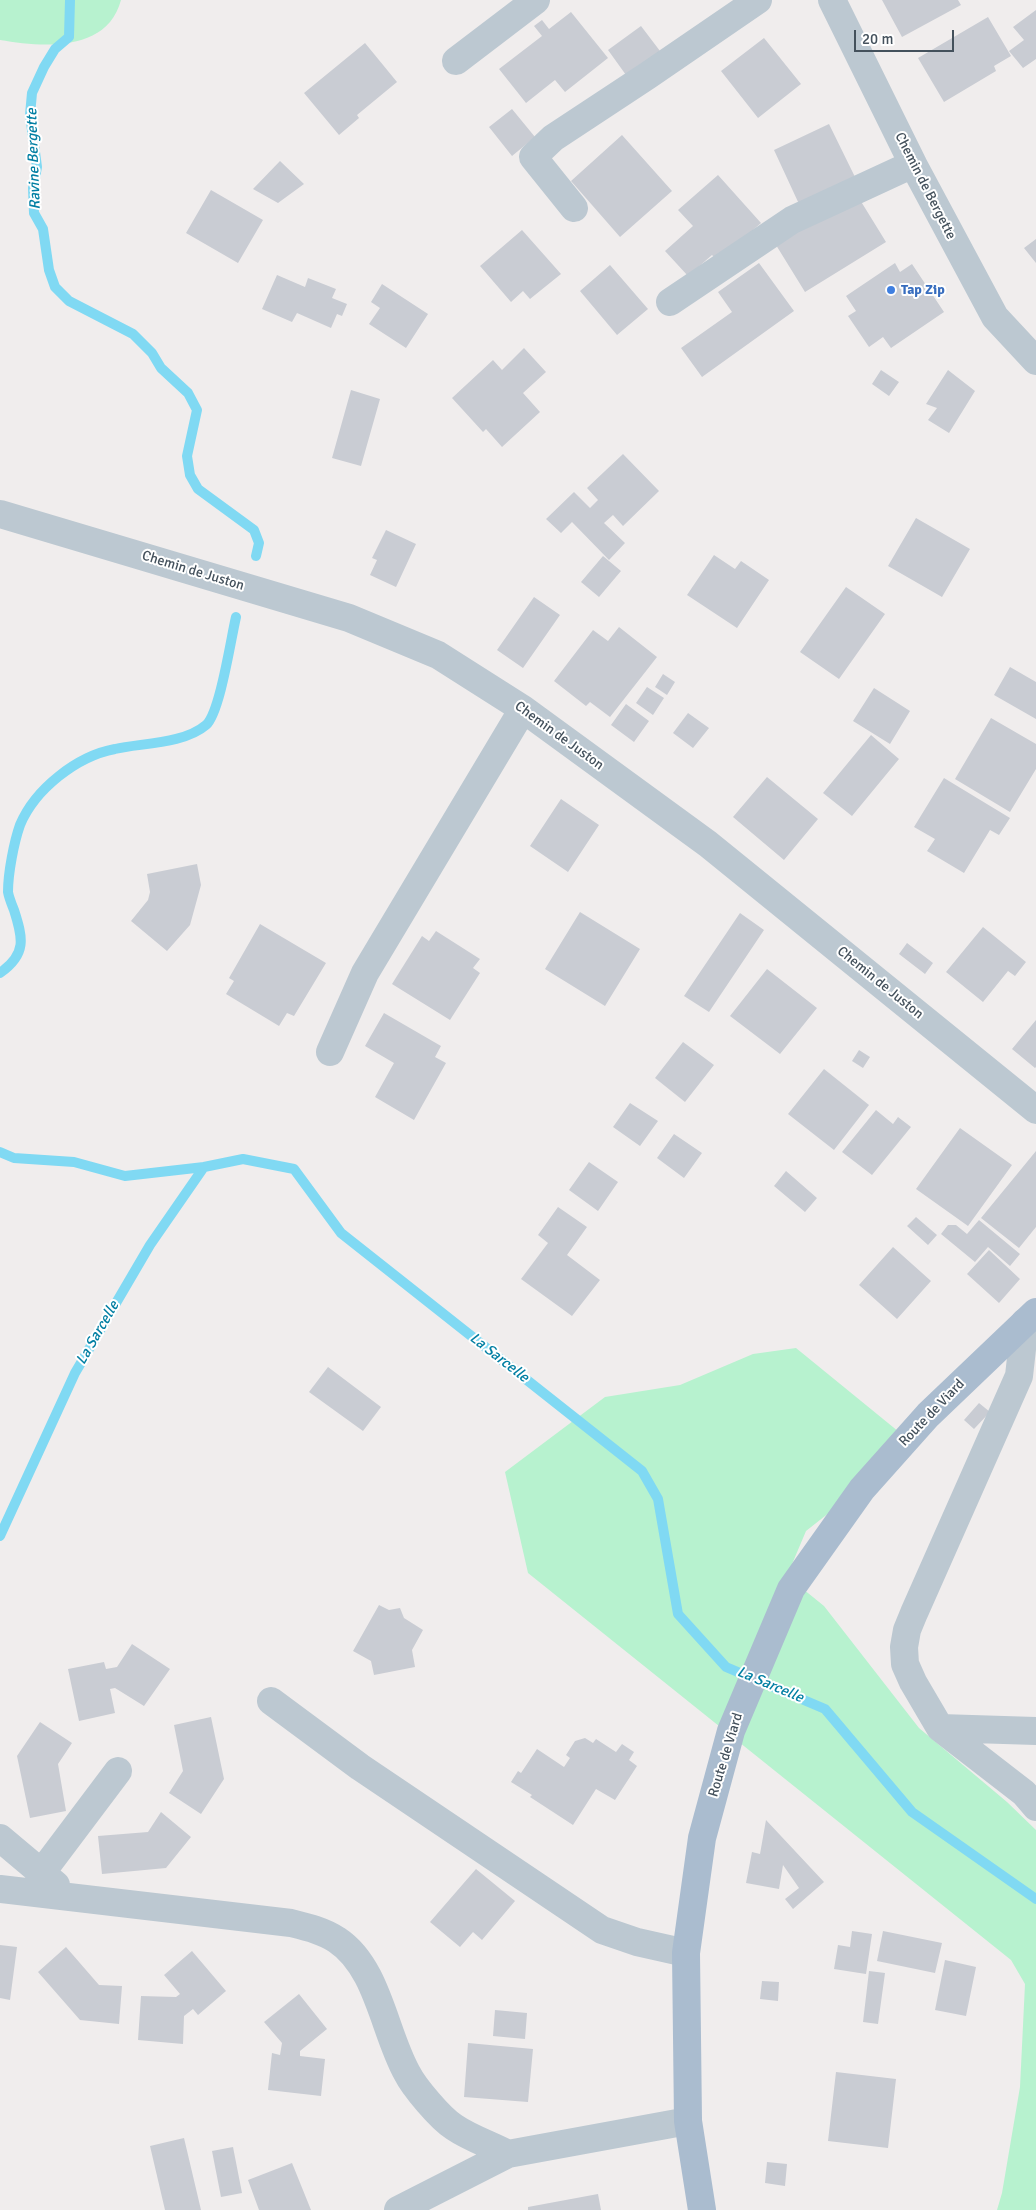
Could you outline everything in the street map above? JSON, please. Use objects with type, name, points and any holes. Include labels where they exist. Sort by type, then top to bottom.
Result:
[{"type":"main road","name":"Route de Viard","points":[[702,2210],[688,2120],[686,1952],[702,1838],[731,1731],[791,1589],[862,1489],[928,1415],[1031,1317]]},
{"type":"street","points":[[456,61],[536,0]]},
{"type":"street","points":[[574,208],[533,157],[553,138],[758,0]]},
{"type":"street","name":"Chemin de Bergette","points":[[832,0],[913,164],[995,317],[1036,361]]},
{"type":"street","points":[[670,302],[792,220],[913,164]]},
{"type":"street","name":"Chemin de Juston","points":[[0,514],[349,618],[438,655],[523,709],[708,844],[1036,1110]]},
{"type":"street","points":[[330,1052],[365,973],[523,709]]},
{"type":"street","points":[[1031,1317],[1019,1376],[907,1630],[904,1647],[905,1664],[913,1682],[940,1728],[1024,1793],[1036,1807]]},
{"type":"street","points":[[271,1701],[360,1767],[602,1930],[637,1942],[686,1952]]},
{"type":"street","points":[[940,1728],[1036,1731]]},
{"type":"street","points":[[42,1872],[118,1771]]},
{"type":"street","points":[[0,1838],[68,1896]]},
{"type":"street","points":[[0,1889],[291,1923],[319,1931],[336,1939],[350,1950],[364,1970],[407,2073],[426,2098],[453,2126],[508,2154]]},
{"type":"street","points":[[398,2210],[508,2154],[688,2120]]},
{"type":"green space","points":[[0,0],[121,0],[114,17],[102,30],[88,38],[71,42],[35,44],[0,40]]},
{"type":"green space","points":[[796,1348],[915,1445],[806,1531],[787,1576],[824,1606],[919,1728],[1007,1802],[1036,1830],[1036,2210],[997,2210],[1002,2193],[1020,2087],[1025,1984],[1011,1960],[528,1573],[505,1472],[605,1397],[680,1385],[753,1354]]},
{"type":"building","points":[[882,0],[958,0],[961,5],[902,37]]},
{"type":"building","points":[[1036,10],[1036,59],[1023,68],[1009,51],[1024,40],[1013,27]]},
{"type":"building","points":[[571,12],[608,58],[565,92],[555,80],[526,103],[499,69],[542,36],[534,26],[542,20],[549,29]]},
{"type":"building","points":[[988,17],[1011,56],[994,66],[996,71],[944,102],[918,58]]},
{"type":"building","points":[[641,26],[660,51],[626,75],[608,50]]},
{"type":"building","points":[[764,38],[801,84],[758,118],[721,71]]},
{"type":"building","points":[[365,43],[397,82],[357,115],[359,118],[339,135],[304,93]]},
{"type":"building","points":[[512,109],[535,137],[512,156],[489,127]]},
{"type":"building","points":[[829,124],[855,177],[799,204],[774,150]]},
{"type":"building","points":[[622,135],[672,191],[620,237],[571,181]]},
{"type":"building","points":[[280,161],[304,184],[278,203],[253,189]]},
{"type":"building","points":[[718,175],[761,223],[718,261],[712,255],[688,276],[665,251],[693,226],[678,210]]},
{"type":"building","points":[[211,190],[263,220],[238,263],[186,233]]},
{"type":"building","points":[[857,195],[886,242],[805,292],[776,245]]},
{"type":"building","points":[[522,230],[561,274],[530,299],[523,291],[511,302],[480,266]]},
{"type":"building","points":[[1036,239],[1036,263],[1024,248]]},
{"type":"building","points":[[759,263],[794,311],[702,377],[681,348],[732,312],[718,292]]},
{"type":"building","points":[[895,263],[900,272],[912,264],[944,312],[891,348],[883,337],[869,347],[848,316],[856,311],[846,296]]},
{"type":"building","points":[[610,265],[648,309],[617,335],[580,291]]},
{"type":"building","points":[[277,275],[305,287],[308,278],[336,289],[332,298],[347,304],[342,316],[337,314],[331,328],[297,313],[292,322],[262,309]]},
{"type":"building","points":[[382,284],[428,314],[406,348],[369,324],[380,308],[371,302]]},
{"type":"building","points":[[524,348],[546,372],[523,393],[540,412],[502,447],[486,429],[483,432],[452,398],[493,360],[502,370]]},
{"type":"building","points":[[881,370],[899,382],[889,396],[872,384]]},
{"type":"building","points":[[948,370],[975,391],[949,433],[928,420],[937,408],[926,404]]},
{"type":"building","points":[[351,390],[380,399],[361,466],[332,458]]},
{"type":"building","points":[[623,454],[659,491],[623,526],[613,515],[604,523],[625,543],[609,560],[572,522],[561,533],[546,519],[574,492],[590,508],[598,500],[587,488]]},
{"type":"building","points":[[916,518],[970,549],[942,597],[888,566]]},
{"type":"building","points":[[386,530],[416,544],[396,587],[370,575],[377,560],[372,558]]},
{"type":"building","points":[[714,555],[735,569],[741,561],[769,580],[737,628],[687,595]]},
{"type":"building","points":[[603,556],[621,571],[599,597],[581,582]]},
{"type":"building","points":[[846,587],[885,614],[839,679],[800,652]]},
{"type":"building","points":[[534,597],[560,615],[523,668],[497,650]]},
{"type":"building","points":[[619,627],[657,657],[610,717],[590,702],[586,706],[554,681],[593,630],[608,641]]},
{"type":"building","points":[[1010,667],[1036,682],[1036,719],[994,695]]},
{"type":"building","points":[[663,674],[675,682],[667,695],[655,687]]},
{"type":"building","points":[[647,687],[664,698],[653,715],[636,703]]},
{"type":"building","points":[[874,688],[910,711],[890,744],[853,721]]},
{"type":"building","points":[[626,704],[649,721],[634,742],[611,725]]},
{"type":"building","points":[[688,713],[709,728],[693,748],[673,733]]},
{"type":"building","points":[[991,718],[1036,744],[1036,769],[1010,812],[955,779]]},
{"type":"building","points":[[871,735],[899,759],[852,816],[823,793]]},
{"type":"building","points":[[767,777],[818,819],[784,860],[733,817]]},
{"type":"building","points":[[944,778],[1010,818],[999,835],[990,830],[964,873],[927,851],[935,839],[914,827]]},
{"type":"building","points":[[561,799],[599,825],[568,872],[530,846]]},
{"type":"building","points":[[197,864],[201,885],[190,925],[167,951],[131,921],[148,900],[150,892],[147,874]]},
{"type":"building","points":[[580,912],[640,949],[605,1006],[545,969]]},
{"type":"building","points":[[740,913],[764,930],[709,1012],[684,996]]},
{"type":"building","points":[[260,924],[326,963],[294,1016],[287,1013],[279,1026],[226,994],[234,981],[229,978]]},
{"type":"building","points":[[983,927],[1026,962],[1015,976],[1008,971],[983,1002],[946,972]]},
{"type":"building","points":[[436,931],[480,959],[473,968],[480,973],[450,1020],[392,984],[422,936],[429,941]]},
{"type":"building","points":[[907,943],[933,963],[925,974],[899,954]]},
{"type":"building","points":[[767,969],[817,1008],[780,1054],[730,1016]]},
{"type":"building","points":[[384,1013],[441,1046],[435,1057],[446,1063],[414,1120],[375,1097],[394,1063],[365,1046]]},
{"type":"building","points":[[1036,1020],[1036,1067],[1035,1068],[1012,1049]]},
{"type":"building","points":[[683,1042],[714,1065],[685,1102],[655,1078]]},
{"type":"building","points":[[859,1050],[870,1057],[863,1068],[852,1061]]},
{"type":"building","points":[[824,1069],[869,1105],[834,1150],[788,1114]]},
{"type":"building","points":[[630,1103],[658,1121],[640,1146],[613,1127]]},
{"type":"building","points":[[876,1110],[893,1124],[898,1117],[911,1127],[872,1175],[842,1152]]},
{"type":"building","points":[[960,1128],[1012,1165],[968,1226],[916,1189]]},
{"type":"building","points":[[674,1134],[702,1153],[684,1178],[657,1158]]},
{"type":"building","points":[[1036,1151],[1036,1227],[1019,1248],[981,1218]]},
{"type":"building","points":[[589,1162],[618,1182],[598,1211],[569,1190]]},
{"type":"building","points":[[786,1171],[817,1198],[805,1212],[774,1186]]},
{"type":"building","points":[[558,1207],[587,1227],[567,1255],[600,1280],[572,1316],[521,1279],[548,1243],[538,1235]]},
{"type":"building","points":[[916,1217],[937,1235],[928,1245],[907,1226]]},
{"type":"building","points":[[979,1220],[1020,1254],[1010,1266],[988,1247],[975,1262],[941,1234],[948,1225],[956,1225],[967,1234]]},
{"type":"building","points":[[893,1247],[931,1281],[897,1319],[859,1285]]},
{"type":"building","points":[[989,1250],[1020,1279],[999,1303],[967,1274]]},
{"type":"building","points":[[328,1367],[381,1407],[363,1431],[309,1392]]},
{"type":"building","points":[[979,1403],[990,1412],[974,1429],[964,1420]]},
{"type":"building","points":[[379,1605],[389,1610],[400,1608],[404,1618],[423,1630],[412,1650],[415,1667],[374,1675],[371,1661],[353,1651]]},
{"type":"building","points":[[132,1644],[170,1669],[144,1706],[115,1688],[110,1689],[115,1713],[79,1721],[68,1669],[104,1662],[106,1669],[117,1667]]},
{"type":"building","points":[[211,1717],[224,1779],[201,1814],[169,1793],[183,1771],[174,1725]]},
{"type":"building","points":[[40,1722],[72,1743],[58,1764],[66,1811],[30,1818],[17,1756]]},
{"type":"building","points":[[585,1738],[593,1743],[596,1739],[616,1752],[622,1744],[634,1752],[629,1760],[637,1766],[615,1800],[596,1789],[573,1825],[511,1782],[518,1771],[521,1773],[537,1749],[564,1767],[570,1758],[566,1755],[575,1741]]},
{"type":"building","points":[[161,1812],[191,1837],[166,1868],[102,1874],[98,1836],[148,1832]]},
{"type":"building","points":[[766,1820],[824,1882],[793,1909],[785,1899],[799,1888],[783,1865],[779,1889],[746,1883],[752,1852],[760,1854]]},
{"type":"building","points":[[476,1869],[515,1901],[482,1940],[473,1932],[460,1947],[430,1922]]},
{"type":"building","points":[[852,1931],[872,1934],[866,1974],[834,1969],[838,1945],[850,1947]]},
{"type":"building","points":[[883,1931],[942,1943],[935,1973],[877,1961]]},
{"type":"building","points":[[0,1945],[17,1947],[10,2000],[0,1998]]},
{"type":"building","points":[[66,1947],[99,1985],[122,1986],[119,2024],[80,2020],[38,1972]]},
{"type":"building","points":[[192,1951],[226,1991],[198,2015],[193,2009],[184,2016],[183,2044],[138,2040],[141,1996],[176,1997],[180,1994],[164,1975]]},
{"type":"building","points":[[945,1960],[976,1967],[966,2016],[935,2010]]},
{"type":"building","points":[[869,1971],[885,1973],[878,2024],[863,2022]]},
{"type":"building","points":[[762,1981],[779,1982],[778,2001],[760,1999]]},
{"type":"building","points":[[299,1994],[327,2029],[300,2051],[300,2056],[325,2059],[321,2096],[268,2090],[272,2053],[280,2055],[282,2043],[264,2022]]},
{"type":"building","points":[[495,2010],[527,2013],[525,2039],[493,2036]]},
{"type":"building","points":[[468,2043],[533,2049],[528,2102],[464,2097]]},
{"type":"building","points":[[836,2072],[896,2079],[888,2148],[828,2141]]},
{"type":"building","points":[[184,2138],[201,2210],[165,2210],[150,2146]]},
{"type":"building","points":[[233,2147],[242,2193],[221,2197],[212,2151]]},
{"type":"building","points":[[767,2162],[787,2164],[785,2186],[765,2183]]},
{"type":"building","points":[[292,2163],[311,2210],[259,2210],[248,2180]]},
{"type":"building","points":[[598,2194],[601,2210],[528,2210],[528,2207]]},
{"type":"waterway","name":"Ravine Bergette","points":[[70,0],[69,37],[55,49],[44,67],[32,93],[30,115],[37,167],[33,188],[34,213],[43,229],[49,270],[55,287],[69,301],[133,334],[152,353],[161,368],[188,393],[197,410],[187,456],[190,475],[198,489],[254,530],[259,543],[256,556]]},
{"type":"waterway","name":"Ravine Bergette","points":[[0,973],[9,966],[19,952],[21,937],[8,894],[8,884],[16,840],[20,825],[27,812],[36,799],[59,776],[86,759],[115,749],[162,742],[186,736],[206,725],[216,706],[236,617]]},
{"type":"waterway","name":"Ravine Bergette","points":[[0,1152],[14,1158],[74,1162],[125,1176],[204,1167]]},
{"type":"waterway","name":"La Sarcelle","points":[[0,1536],[75,1373],[150,1245],[204,1167],[243,1159],[294,1169],[341,1233],[642,1471],[658,1499],[678,1614],[726,1667],[825,1709],[912,1812],[1036,1899]]},
{"type":"place","name":"Tap Zip","points":[[891,290]]}]
